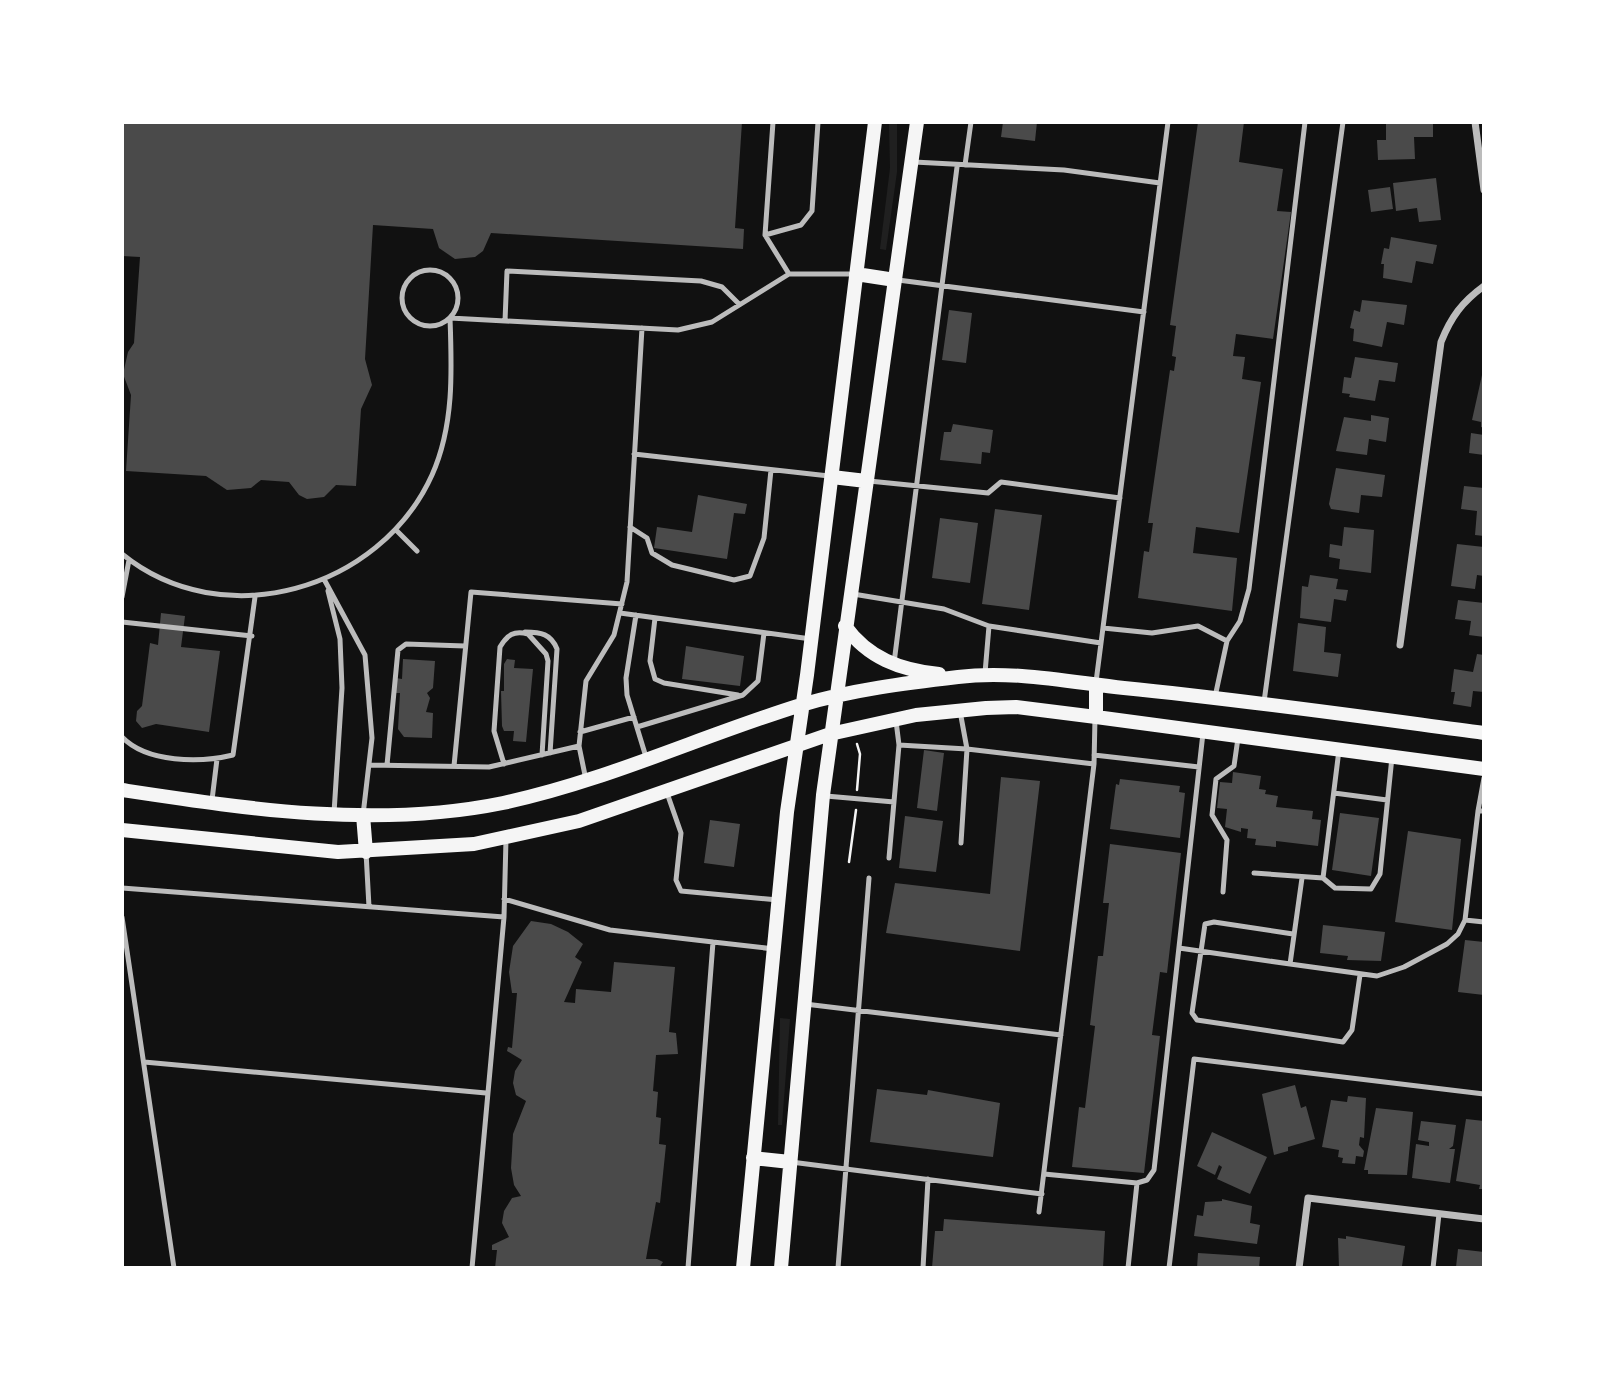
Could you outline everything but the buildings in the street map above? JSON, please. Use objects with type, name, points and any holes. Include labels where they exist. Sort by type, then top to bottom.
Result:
[{"type":"main road","points":[[743,1268],[778,900],[875,122]]},
{"type":"main road","points":[[781,1268],[830,734],[917,122]]},
{"type":"main road","points":[[856,274],[895,280]]},
{"type":"main road","points":[[832,477],[866,481]]},
{"type":"main road","points":[[845,625],[871,654],[894,665],[961,676],[1096,685],[1215,697],[1483,733]]},
{"type":"main road","points":[[122,790],[298,815],[436,812],[502,803],[586,780],[802,705],[961,676]]},
{"type":"main road","points":[[1096,685],[1096,717]]},
{"type":"main road","points":[[122,830],[280,848],[366,852],[474,845],[579,821],[830,734],[896,719],[1016,707],[1483,769]]},
{"type":"main road","points":[[363,815],[366,852]]},
{"type":"main road","points":[[753,1158],[790,1162]]},
{"type":"street","points":[[1475,122],[1483,190]]},
{"type":"street","points":[[1400,645],[1441,342],[1450,319],[1463,301],[1483,286]]},
{"type":"street","points":[[1299,1268],[1308,1198],[1483,1219]]},
{"type":"lane","points":[[773,122],[765,235],[789,274]]},
{"type":"lane","points":[[765,235],[801,225],[812,211],[818,122]]},
{"type":"lane","points":[[894,665],[942,286],[961,166],[971,122]]},
{"type":"lane","points":[[1096,685],[1168,122]]},
{"type":"lane","points":[[1215,697],[1227,641],[1240,621],[1249,589],[1305,122]]},
{"type":"lane","points":[[1264,703],[1343,122]]},
{"type":"lane","points":[[911,162],[1064,170],[1160,183]]},
{"type":"lane","points":[[122,554],[175,584],[228,596],[255,597],[325,581],[376,550],[396,530],[419,499],[432,474],[450,411],[450,318],[458,302],[454,284],[448,277],[441,272],[423,271],[408,282],[402,299],[409,317],[416,323],[434,327],[450,318],[678,330],[712,322],[789,274],[856,274]]},
{"type":"lane","points":[[505,321],[507,271],[701,281],[722,287],[739,304]]},
{"type":"lane","points":[[895,280],[1144,312]]},
{"type":"lane","points":[[586,780],[579,746],[586,681],[614,635],[627,582],[642,328]]},
{"type":"lane","points":[[634,454],[832,477]]},
{"type":"lane","points":[[630,526],[647,538],[652,553],[672,565],[734,580],[750,576],[764,538],[771,470]]},
{"type":"lane","points":[[866,481],[988,493],[1001,482],[1120,498]]},
{"type":"lane","points":[[396,530],[416,551]]},
{"type":"lane","points":[[122,597],[130,559]]},
{"type":"lane","points":[[325,581],[365,656],[372,738],[363,815]]},
{"type":"lane","points":[[325,581],[341,651],[342,688],[333,815]]},
{"type":"lane","points":[[454,766],[471,592],[622,604]]},
{"type":"lane","points":[[850,593],[944,609],[989,626],[1101,643]]},
{"type":"lane","points":[[122,737],[144,753],[217,759],[233,755],[252,636],[255,597]]},
{"type":"lane","points":[[620,613],[812,639]]},
{"type":"lane","points":[[636,615],[625,678],[626,695],[647,760]]},
{"type":"lane","points":[[655,618],[650,662],[655,679],[743,695]]},
{"type":"lane","points":[[122,622],[252,636]]},
{"type":"lane","points":[[985,676],[989,626]]},
{"type":"lane","points":[[1103,628],[1152,633],[1198,626],[1227,641]]},
{"type":"lane","points":[[504,764],[494,731],[500,647],[506,637],[521,632],[546,634],[553,639],[557,649],[550,752]]},
{"type":"lane","points":[[521,632],[538,644],[548,662],[542,755]]},
{"type":"lane","points":[[637,727],[743,695],[758,681],[764,633]]},
{"type":"lane","points":[[387,765],[398,650],[406,645],[465,646]]},
{"type":"lane","points":[[960,711],[967,749],[961,843]]},
{"type":"lane","points":[[580,732],[634,717]]},
{"type":"lane","points":[[1040,1212],[1094,764],[1096,717]]},
{"type":"lane","points":[[889,858],[899,745],[896,719]]},
{"type":"lane","points":[[1044,1174],[1137,1183],[1147,1180],[1154,1170],[1203,731]]},
{"type":"lane","points":[[1223,892],[1227,840],[1212,815],[1216,779],[1234,766],[1238,736]]},
{"type":"lane","points":[[899,745],[967,749],[1094,764]]},
{"type":"lane","points":[[369,765],[489,767],[579,746]]},
{"type":"lane","points":[[1323,878],[1339,750]]},
{"type":"lane","points":[[1094,755],[1199,767]]},
{"type":"lane","points":[[1254,873],[1323,878],[1335,888],[1371,889],[1380,874],[1392,757]]},
{"type":"lane","points":[[212,803],[217,759]]},
{"type":"lane","points":[[1179,948],[1377,976],[1404,967],[1447,944],[1458,934],[1465,920],[1481,811],[1483,778]]},
{"type":"lane","points":[[666,790],[681,833],[676,880],[678,888],[683,892],[778,900]]},
{"type":"lane","points":[[1334,793],[1387,800]]},
{"type":"lane","points":[[823,795],[894,802]]},
{"type":"lane","points":[[472,1268],[504,916],[506,839]]},
{"type":"lane","points":[[366,852],[369,907]]},
{"type":"lane","points":[[838,1268],[869,878]]},
{"type":"lane","points":[[1290,964],[1301,878]]},
{"type":"lane","points":[[122,888],[504,916]]},
{"type":"lane","points":[[504,899],[611,930],[774,949]]},
{"type":"lane","points":[[122,917],[174,1268]]},
{"type":"lane","points":[[1465,920],[1483,922]]},
{"type":"lane","points":[[1293,934],[1214,922],[1205,924],[1192,1013],[1196,1020],[1343,1042],[1352,1030],[1360,975]]},
{"type":"lane","points":[[688,1268],[713,942]]},
{"type":"lane","points":[[805,1004],[1061,1035]]},
{"type":"lane","points":[[1169,1268],[1194,1059],[1483,1094]]},
{"type":"lane","points":[[144,1062],[486,1093]]},
{"type":"lane","points":[[790,1162],[1042,1194]]},
{"type":"lane","points":[[923,1268],[928,1179]]},
{"type":"lane","points":[[1128,1268],[1137,1183]]},
{"type":"lane","points":[[1433,1268],[1439,1214]]},
{"type":"shaded area","points":[[889,123],[897,123],[897,172],[886,250],[880,249],[890,168]]},
{"type":"shaded area","points":[[780,1018],[790,1019],[782,1125],[778,1125]]}]
